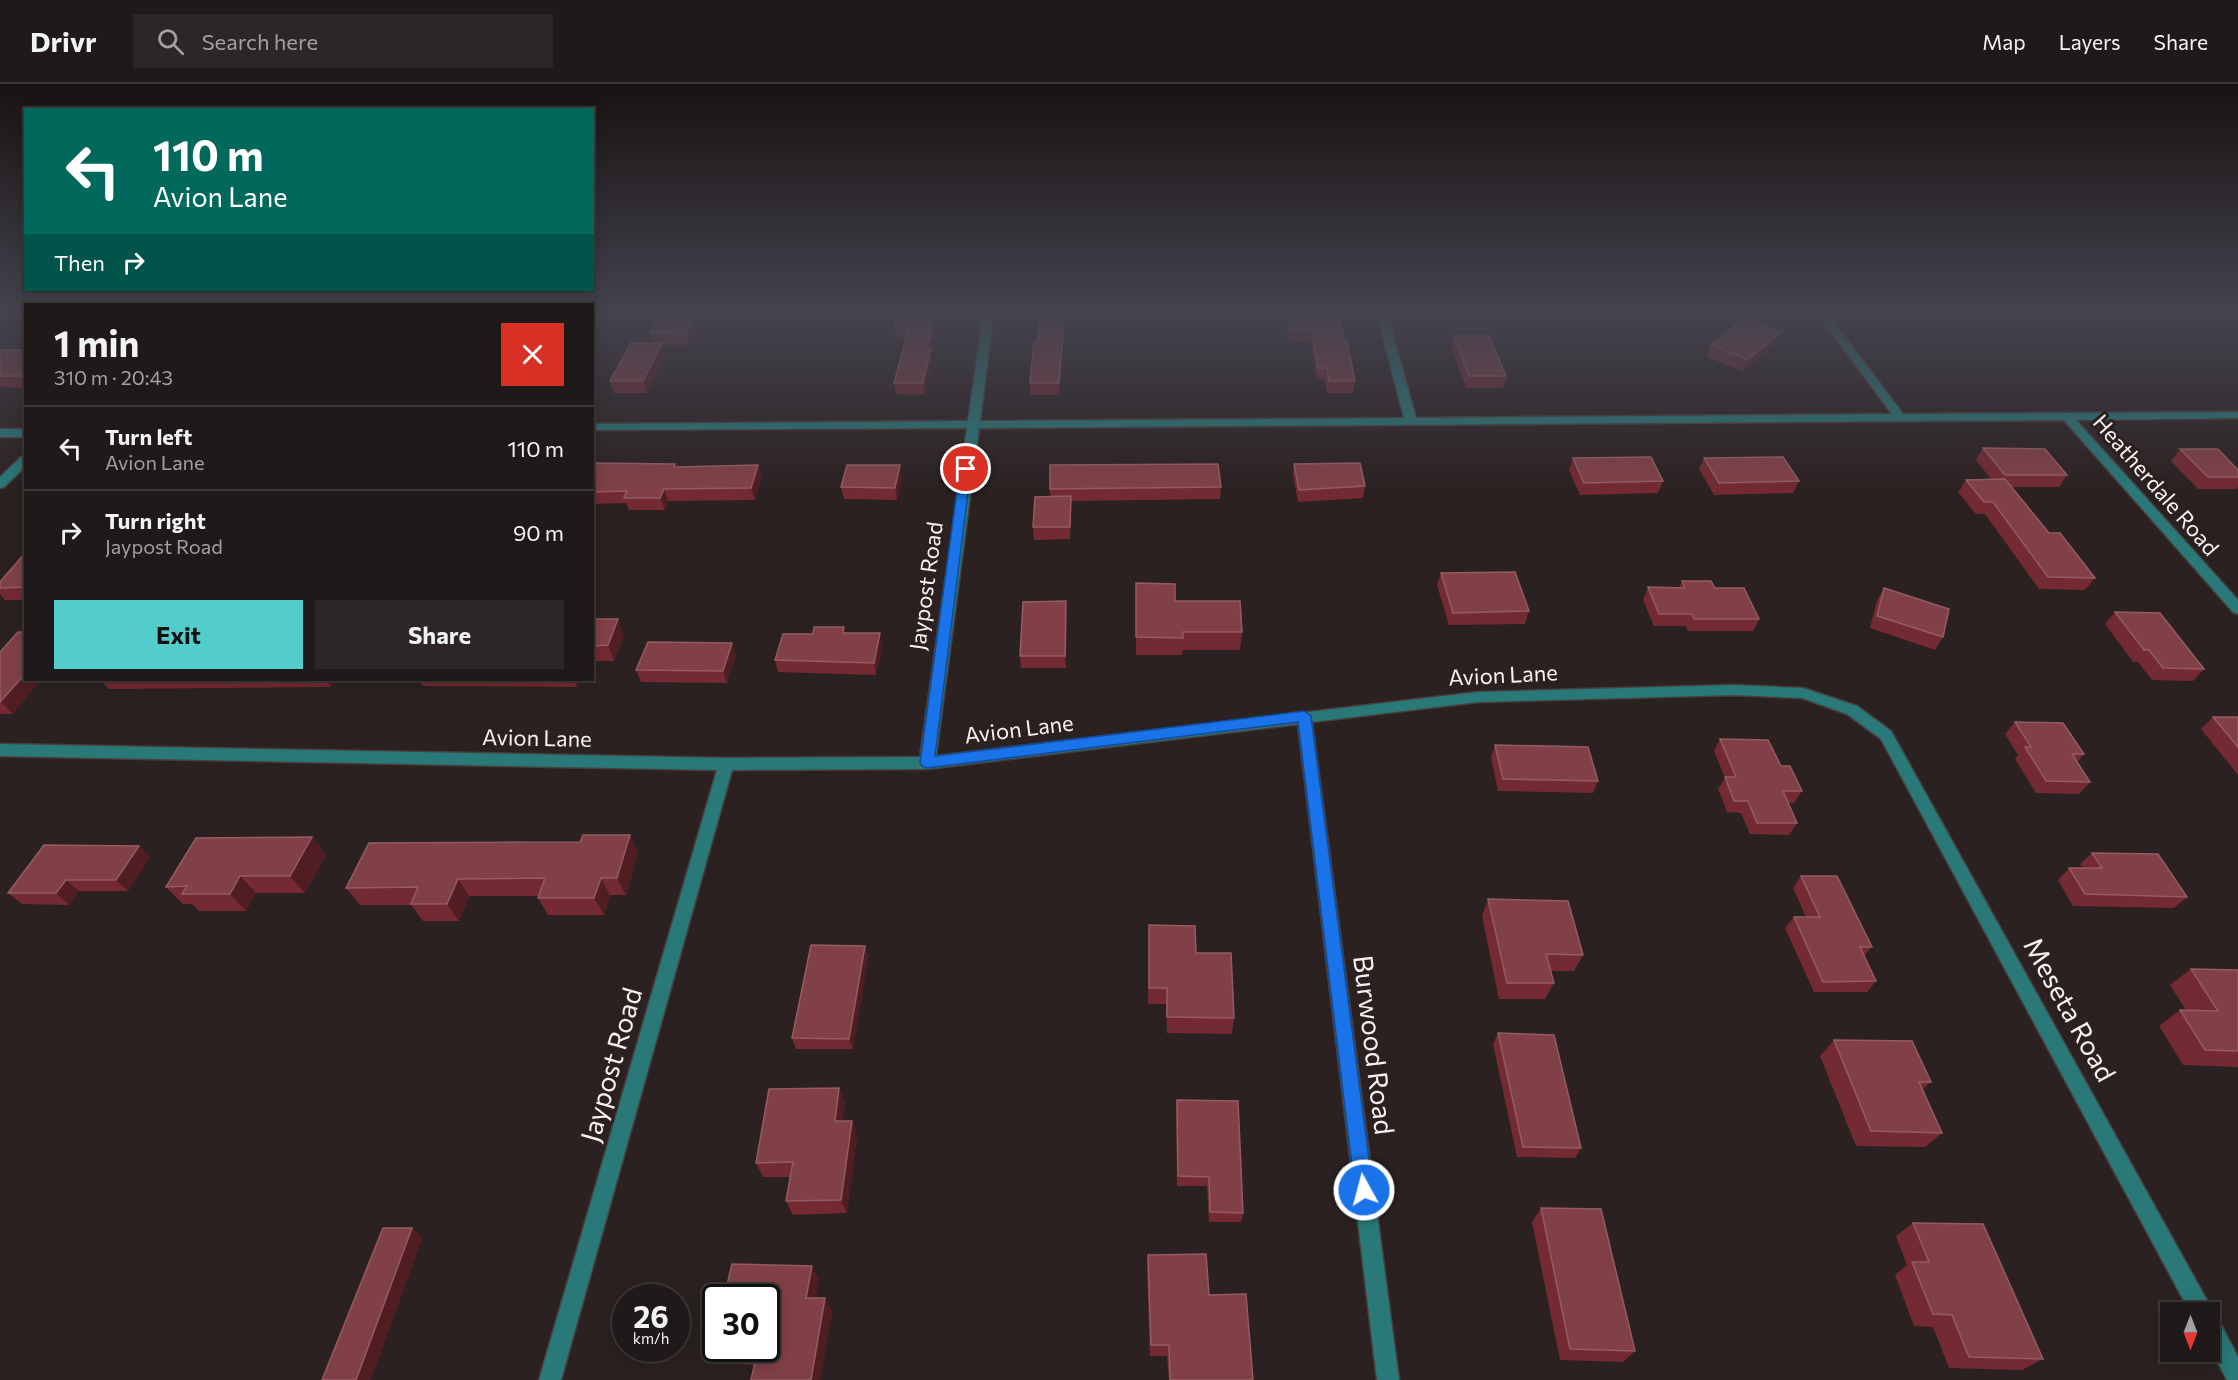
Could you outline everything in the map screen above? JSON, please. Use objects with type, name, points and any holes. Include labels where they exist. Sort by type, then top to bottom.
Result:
[{"type":"street","name":"Jaypost Road","points":[[927,763],[980,370]]},
{"type":"street","points":[[1397,370],[1411,422]]},
{"type":"street","points":[[1865,370],[1899,416]]},
{"type":"street","points":[[594,427],[2238,415]]},
{"type":"street","name":"Heatherdale Road","points":[[2067,416],[2238,609]]},
{"type":"street","points":[[0,433],[24,433]]},
{"type":"street","points":[[0,484],[24,461]]},
{"type":"street","name":"Avion Lane","points":[[0,750],[726,764],[927,763],[1478,696],[1734,690],[1803,693],[1852,710],[1886,735]]},
{"type":"street","name":"Burwood Road","points":[[1304,716],[1388,1380]]},
{"type":"street","name":"Meseta Road","points":[[1886,735],[2197,1302]]},
{"type":"street","name":"Jaypost Road","points":[[550,1380],[726,764]]},
{"type":"street","points":[[2220,1346],[2238,1379]]},
{"type":"building","points":[[0,370],[24,370],[24,376],[0,376]]},
{"type":"building","points":[[616,370],[648,370],[643,381],[610,381]]},
{"type":"building","points":[[897,370],[926,370],[923,383],[894,383]]},
{"type":"building","points":[[1031,370],[1060,370],[1059,383],[1030,383]]},
{"type":"building","points":[[1327,370],[1353,370],[1355,381],[1329,381]]},
{"type":"building","points":[[1467,370],[1504,370],[1506,376],[1469,376]]},
{"type":"building","points":[[1983,448],[2045,449],[2067,475],[2005,475]]},
{"type":"building","points":[[2180,449],[2218,449],[2238,470],[2238,477],[2208,477]]},
{"type":"building","points":[[1651,457],[1663,481],[1584,483],[1573,458]]},
{"type":"building","points":[[1783,457],[1799,481],[1719,483],[1704,458]]},
{"type":"building","points":[[594,463],[675,464],[674,467],[758,465],[751,488],[664,489],[660,498],[624,498],[627,491],[594,492]]},
{"type":"building","points":[[1360,463],[1365,486],[1299,490],[1294,464]]},
{"type":"building","points":[[1218,464],[1221,487],[1050,489],[1050,465]]},
{"type":"building","points":[[847,465],[900,465],[895,488],[841,487]]},
{"type":"building","points":[[2005,479],[2049,533],[2060,533],[2095,578],[2048,577],[1993,502],[1984,502],[1966,480]]},
{"type":"building","points":[[1071,496],[1070,527],[1033,527],[1035,497]]},
{"type":"building","points":[[24,554],[24,587],[0,588],[0,582]]},
{"type":"building","points":[[1515,572],[1529,611],[1453,613],[1441,573]]},
{"type":"building","points":[[1682,581],[1711,581],[1715,588],[1744,588],[1759,619],[1694,619],[1692,614],[1659,614],[1648,587],[1685,588]]},
{"type":"building","points":[[1136,583],[1175,584],[1175,601],[1240,601],[1242,632],[1183,632],[1183,638],[1136,637]]},
{"type":"building","points":[[1884,588],[1949,609],[1943,637],[1877,616]]},
{"type":"building","points":[[1066,601],[1065,656],[1020,656],[1023,602]]},
{"type":"building","points":[[2115,612],[2160,613],[2204,669],[2163,668],[2149,650],[2144,650]]},
{"type":"building","points":[[594,619],[618,619],[608,645],[594,646]]},
{"type":"building","points":[[814,627],[844,627],[843,633],[880,633],[874,663],[775,660],[783,634],[813,634]]},
{"type":"building","points":[[18,632],[24,632],[24,675],[0,702],[0,652]]},
{"type":"building","points":[[648,642],[732,643],[723,671],[636,670]]},
{"type":"building","points":[[2213,717],[2238,717],[2238,747]]},
{"type":"building","points":[[2015,722],[2063,723],[2084,754],[2072,754],[2090,782],[2046,781],[2025,747],[2031,747]]},
{"type":"building","points":[[1720,739],[1768,740],[1781,766],[1790,766],[1802,791],[1783,791],[1797,823],[1757,823],[1748,801],[1734,801],[1725,777],[1736,777]]},
{"type":"building","points":[[1495,745],[1588,747],[1598,781],[1503,779]]},
{"type":"building","points":[[583,835],[630,835],[617,878],[601,878],[594,898],[538,898],[545,878],[458,879],[447,904],[411,904],[418,887],[346,888],[369,843],[580,842]]},
{"type":"building","points":[[312,837],[290,876],[240,876],[230,894],[182,894],[187,886],[166,887],[196,838]]},
{"type":"building","points":[[44,845],[139,846],[116,880],[66,880],[56,893],[8,893]]},
{"type":"building","points":[[2092,853],[2158,854],[2187,897],[2085,894],[2069,868],[2102,868]]},
{"type":"building","points":[[1801,876],[1837,876],[1872,947],[1860,947],[1876,981],[1823,982],[1794,917],[1820,917]]},
{"type":"building","points":[[1488,899],[1568,901],[1583,955],[1546,954],[1554,983],[1507,983]]},
{"type":"building","points":[[1149,925],[1195,926],[1196,953],[1231,953],[1234,1018],[1167,1017],[1167,988],[1149,988]]},
{"type":"building","points":[[811,945],[865,946],[849,1039],[792,1038]]},
{"type":"building","points":[[2191,969],[2238,970],[2238,1051],[2205,1050],[2180,1010],[2218,1011]]},
{"type":"building","points":[[1498,1033],[1554,1035],[1581,1148],[1523,1147]]},
{"type":"building","points":[[1834,1040],[1912,1041],[1931,1082],[1919,1082],[1942,1133],[1871,1131]]},
{"type":"building","points":[[839,1088],[835,1121],[852,1121],[841,1200],[786,1201],[793,1162],[756,1163],[769,1089]]},
{"type":"building","points":[[1177,1100],[1238,1101],[1243,1213],[1210,1212],[1209,1177],[1178,1176]]},
{"type":"building","points":[[1541,1208],[1601,1209],[1635,1351],[1570,1349]]},
{"type":"building","points":[[1913,1223],[1983,1224],[2043,1359],[1969,1357],[1952,1315],[1933,1314],[1912,1262],[1929,1262]]},
{"type":"building","points":[[383,1228],[412,1228],[356,1380],[322,1380]]},
{"type":"building","points":[[1206,1254],[1209,1295],[1246,1294],[1253,1380],[1170,1380],[1169,1345],[1151,1345],[1148,1255]]},
{"type":"building","points":[[732,1264],[812,1266],[806,1298],[825,1298],[811,1380],[751,1380],[755,1362],[780,1362],[780,1284],[727,1284]]},
{"type":"route","points":[[966,469],[927,763],[1304,716],[1364,1190]]}]
